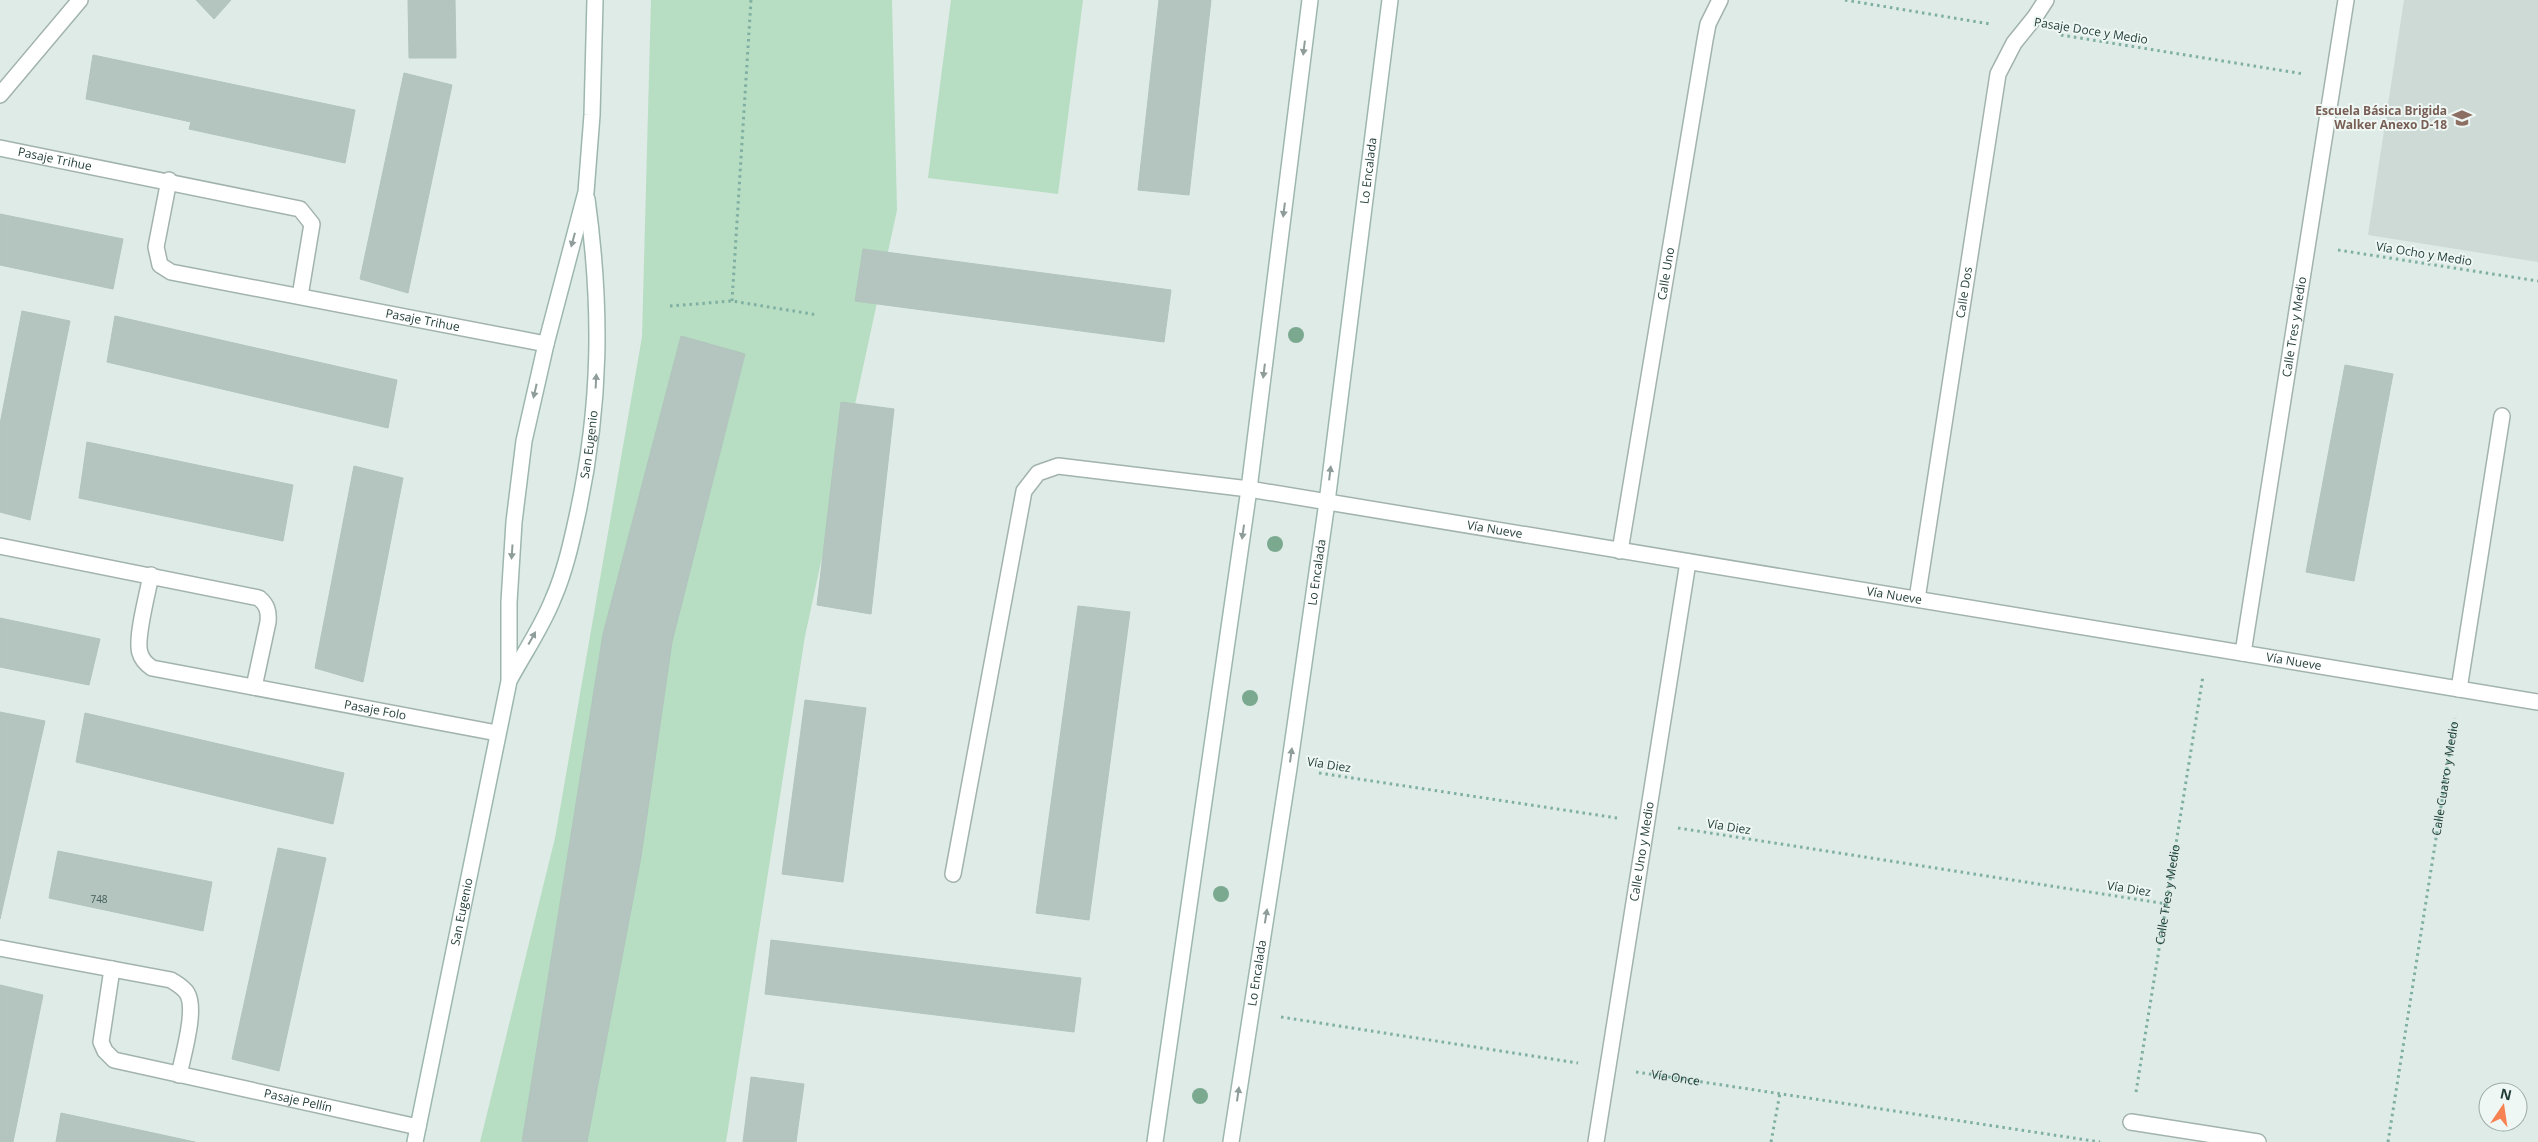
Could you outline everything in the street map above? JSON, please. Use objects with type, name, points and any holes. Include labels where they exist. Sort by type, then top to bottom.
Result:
[{"type":"street","points":[[0,95],[80,0]]},
{"type":"street","name":"San Eugenio","points":[[415,1142],[509,681],[509,602],[514,522],[524,441],[546,344],[586,192],[592,115],[595,0]]},
{"type":"street","points":[[1155,1142],[1249,489],[1310,0]]},
{"type":"street","name":"Lo Encalada","points":[[1231,1142],[1289,768],[1326,502],[1390,0]]},
{"type":"street","name":"Calle Uno","points":[[1620,550],[1704,40],[1708,24],[1720,0]]},
{"type":"street","name":"Calle Dos","points":[[1917,599],[1998,74],[2005,57],[2046,0]]},
{"type":"street","name":"Calle Tres y Medio","points":[[2244,654],[2346,0]]},
{"type":"street","name":"Pasaje Trihue","points":[[0,148],[169,180],[300,208],[312,224],[300,296]]},
{"type":"street","name":"Pasaje Trihue","points":[[169,180],[156,247],[160,265],[171,272],[546,344]]},
{"type":"street","name":"San Eugenio","points":[[509,681],[554,599],[573,534],[587,468],[595,400],[598,331],[595,261],[586,192]]},
{"type":"street","points":[[2459,689],[2502,416]]},
{"type":"street","name":"Vía Nueve","points":[[953,874],[1024,491],[1038,473],[1058,466],[1249,489],[2538,702]]},
{"type":"street","points":[[0,546],[251,594],[265,604],[269,612],[254,687]]},
{"type":"street","name":"Calle Uno y Medio","points":[[1596,1142],[1688,562]]},
{"type":"street","name":"Pasaje Folo","points":[[151,575],[139,640],[139,652],[144,663],[160,671],[497,733]]},
{"type":"street","points":[[0,948],[171,980],[187,993],[191,1002],[191,1014],[179,1074]]},
{"type":"street","name":"Pasaje Pellín","points":[[112,969],[101,1042],[105,1051],[114,1060],[418,1127]]},
{"type":"street","points":[[2131,1122],[2258,1142]]},
{"type":"path","points":[[732,301],[751,0]]},
{"type":"path","name":"Pasaje Doce y Medio","points":[[1845,0],[2334,79]]},
{"type":"path","name":"Vía Ocho y Medio","points":[[2308,245],[2538,281]]},
{"type":"path","points":[[670,306],[732,301],[818,315]]},
{"type":"path","name":"Calle Tres y Medio","points":[[2131,1122],[2208,648]]},
{"type":"path","name":"Calle Cuatro y Medio","points":[[2388,1142],[2459,689]]},
{"type":"path","name":"Vía Diez","points":[[1289,768],[2167,904]]},
{"type":"path","name":"Vía Once","points":[[1250,1013],[2100,1142]]},
{"type":"path","points":[[1771,1142],[1780,1093]]},
{"type":"shaded area","name":"Escuela Básica Brigida Walker Anexo D-18","points":[[2404,0],[2538,0],[2538,262],[2368,235]]},
{"type":"green space","points":[[651,0],[892,0],[897,210],[805,636],[726,1142],[480,1142],[555,838],[642,337]]},
{"type":"green space","points":[[951,0],[1083,0],[1058,194],[928,178]]},
{"type":"building","points":[[196,0],[231,0],[214,19]]},
{"type":"building","points":[[408,0],[455,0],[456,58],[409,58]]},
{"type":"building","points":[[1159,0],[1211,0],[1189,195],[1138,190]]},
{"type":"building","points":[[93,55],[355,110],[345,163],[189,129],[191,122],[86,99]]},
{"type":"building","points":[[404,73],[452,85],[408,293],[360,279]]},
{"type":"building","points":[[0,214],[123,239],[113,289],[0,265]]},
{"type":"building","points":[[863,249],[1171,290],[1164,342],[855,301]]},
{"type":"building","points":[[22,311],[70,321],[30,520],[0,512],[0,424]]},
{"type":"building","points":[[115,316],[397,380],[388,428],[107,362]]},
{"type":"building","points":[[681,336],[745,354],[672,642],[641,857],[587,1142],[522,1142],[603,634]]},
{"type":"building","points":[[2345,365],[2393,374],[2354,581],[2306,572]]},
{"type":"building","points":[[841,402],[894,409],[871,614],[817,605]]},
{"type":"building","points":[[87,442],[293,485],[283,541],[79,498]]},
{"type":"building","points":[[354,466],[403,478],[363,682],[315,668]]},
{"type":"building","points":[[1078,606],[1130,612],[1089,920],[1036,913]]},
{"type":"building","points":[[0,618],[100,639],[89,685],[0,667]]},
{"type":"building","points":[[805,700],[866,708],[843,882],[782,874]]},
{"type":"building","points":[[0,712],[45,721],[0,919]]},
{"type":"building","points":[[85,713],[344,773],[333,824],[76,762]]},
{"type":"building","points":[[278,848],[326,858],[279,1071],[232,1059]]},
{"type":"building","points":[[58,851],[212,882],[203,931],[49,898]]},
{"type":"building","points":[[771,940],[1081,978],[1074,1032],[765,994]]},
{"type":"building","points":[[0,985],[43,995],[13,1142],[0,1142]]},
{"type":"building","points":[[751,1077],[804,1084],[796,1142],[743,1142]]},
{"type":"building","points":[[61,1113],[195,1142],[56,1142]]},
{"type":"place","name":"Escuela Básica Brigida Walker Anexo D-18","points":[[2462,118]]}]
